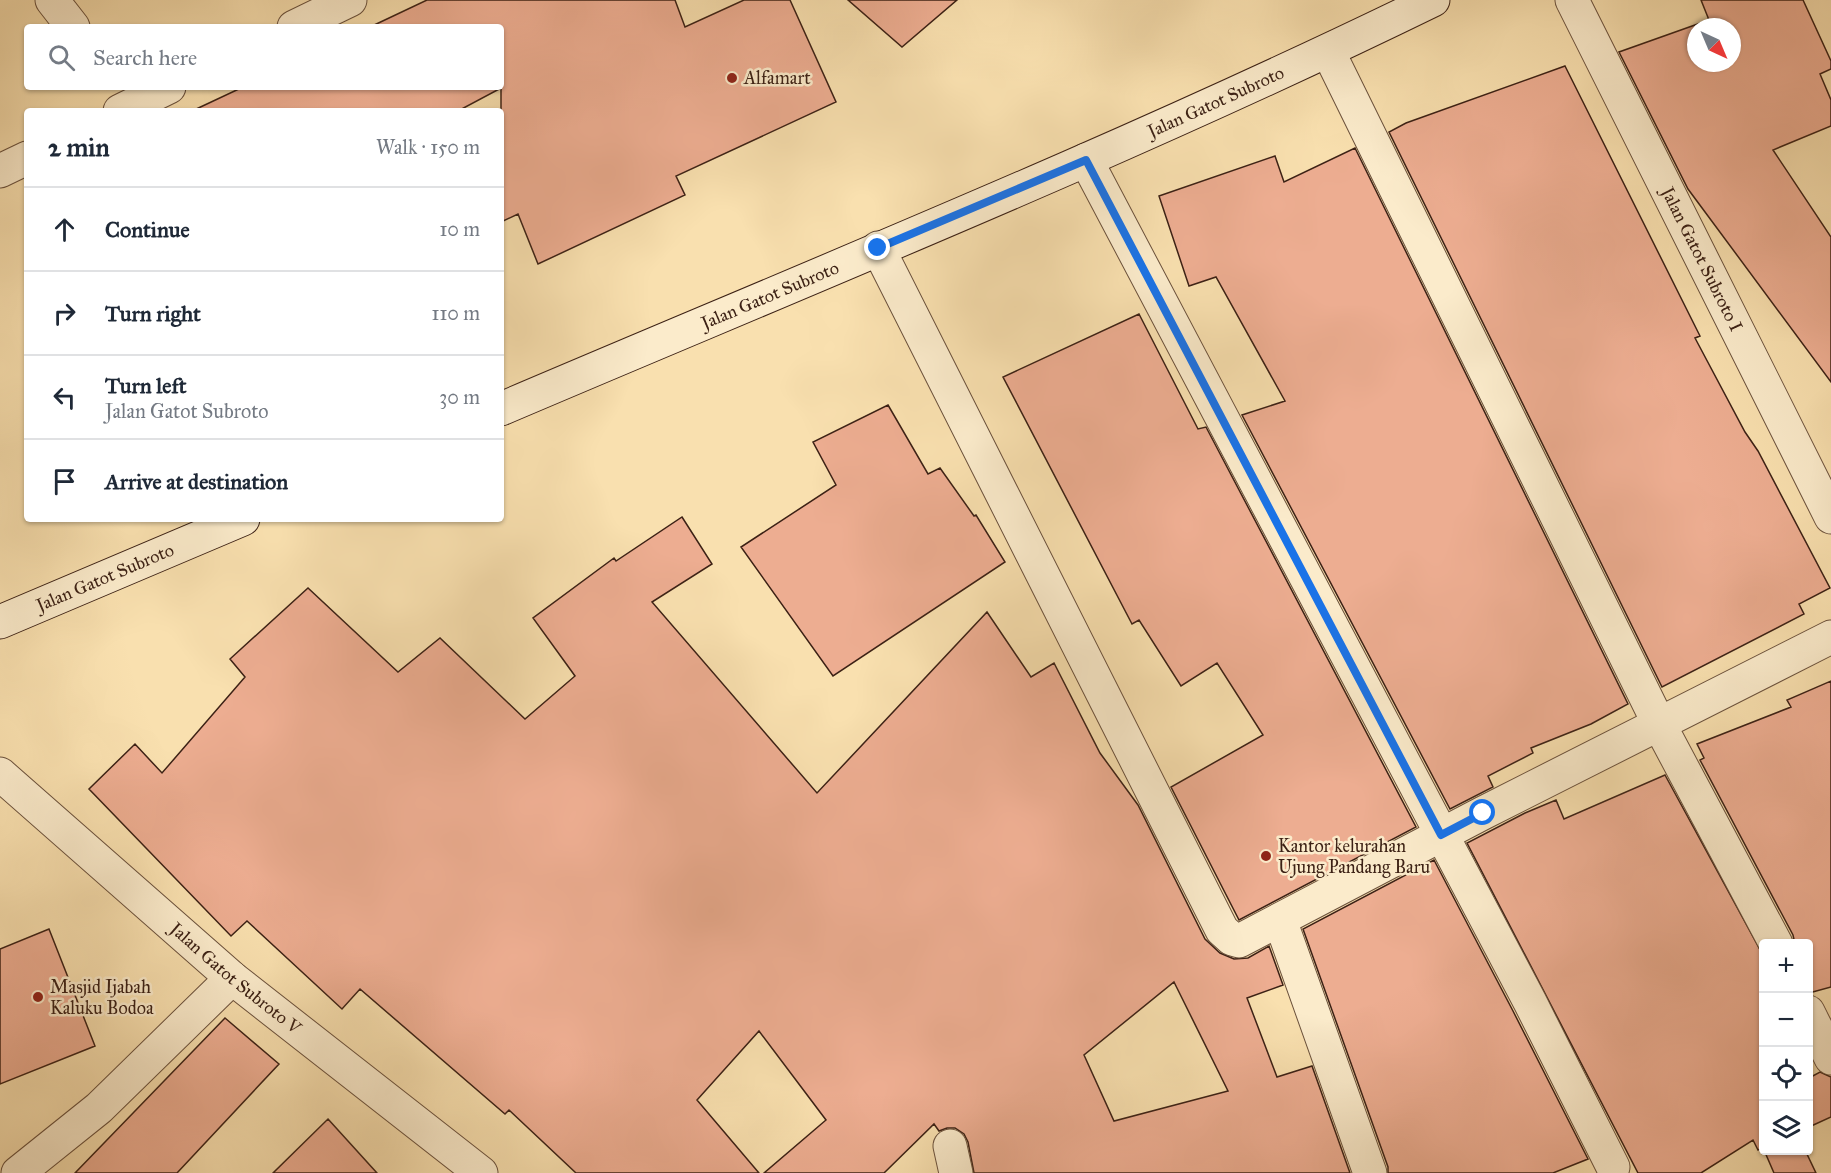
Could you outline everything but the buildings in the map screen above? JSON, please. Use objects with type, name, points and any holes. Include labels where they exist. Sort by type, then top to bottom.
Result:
[{"type":"street","points":[[52,0],[71,24]]},
{"type":"street","points":[[300,24],[350,0]]},
{"type":"street","name":"Jalan Gatot Subroto","points":[[504,408],[1086,160],[1328,51],[1433,0]]},
{"type":"street","name":"Jalan Gatot Subroto I","points":[[1572,0],[1831,517]]},
{"type":"street","points":[[1328,51],[1659,724],[1773,939]]},
{"type":"street","points":[[123,101],[159,90]]},
{"type":"street","points":[[0,171],[24,159]]},
{"type":"street","points":[[1086,160],[1530,1002],[1613,1167]]},
{"type":"street","points":[[878,248],[1222,930],[1232,939],[1239,941],[1441,835],[1831,637]]},
{"type":"street","name":"Jalan Gatot Subroto","points":[[0,622],[236,522]]},
{"type":"street","name":"Jalan Gatot Subroto V","points":[[0,774],[232,978],[481,1173]]},
{"type":"street","points":[[1280,920],[1370,1173]]},
{"type":"street","points":[[18,1173],[99,1108],[232,978]]},
{"type":"street","points":[[1813,1020],[1831,1058]]},
{"type":"place","name":"Alfamart","points":[[732,78]]},
{"type":"place","name":"Kantor kelurahan Ujung Pandang Baru","points":[[1266,856]]},
{"type":"place","name":"Masjid Ijabah Kaluku Bodoa","points":[[38,997]]},
{"type":"route","points":[[878,248],[1086,160],[1441,835],[1483,813]]}]
